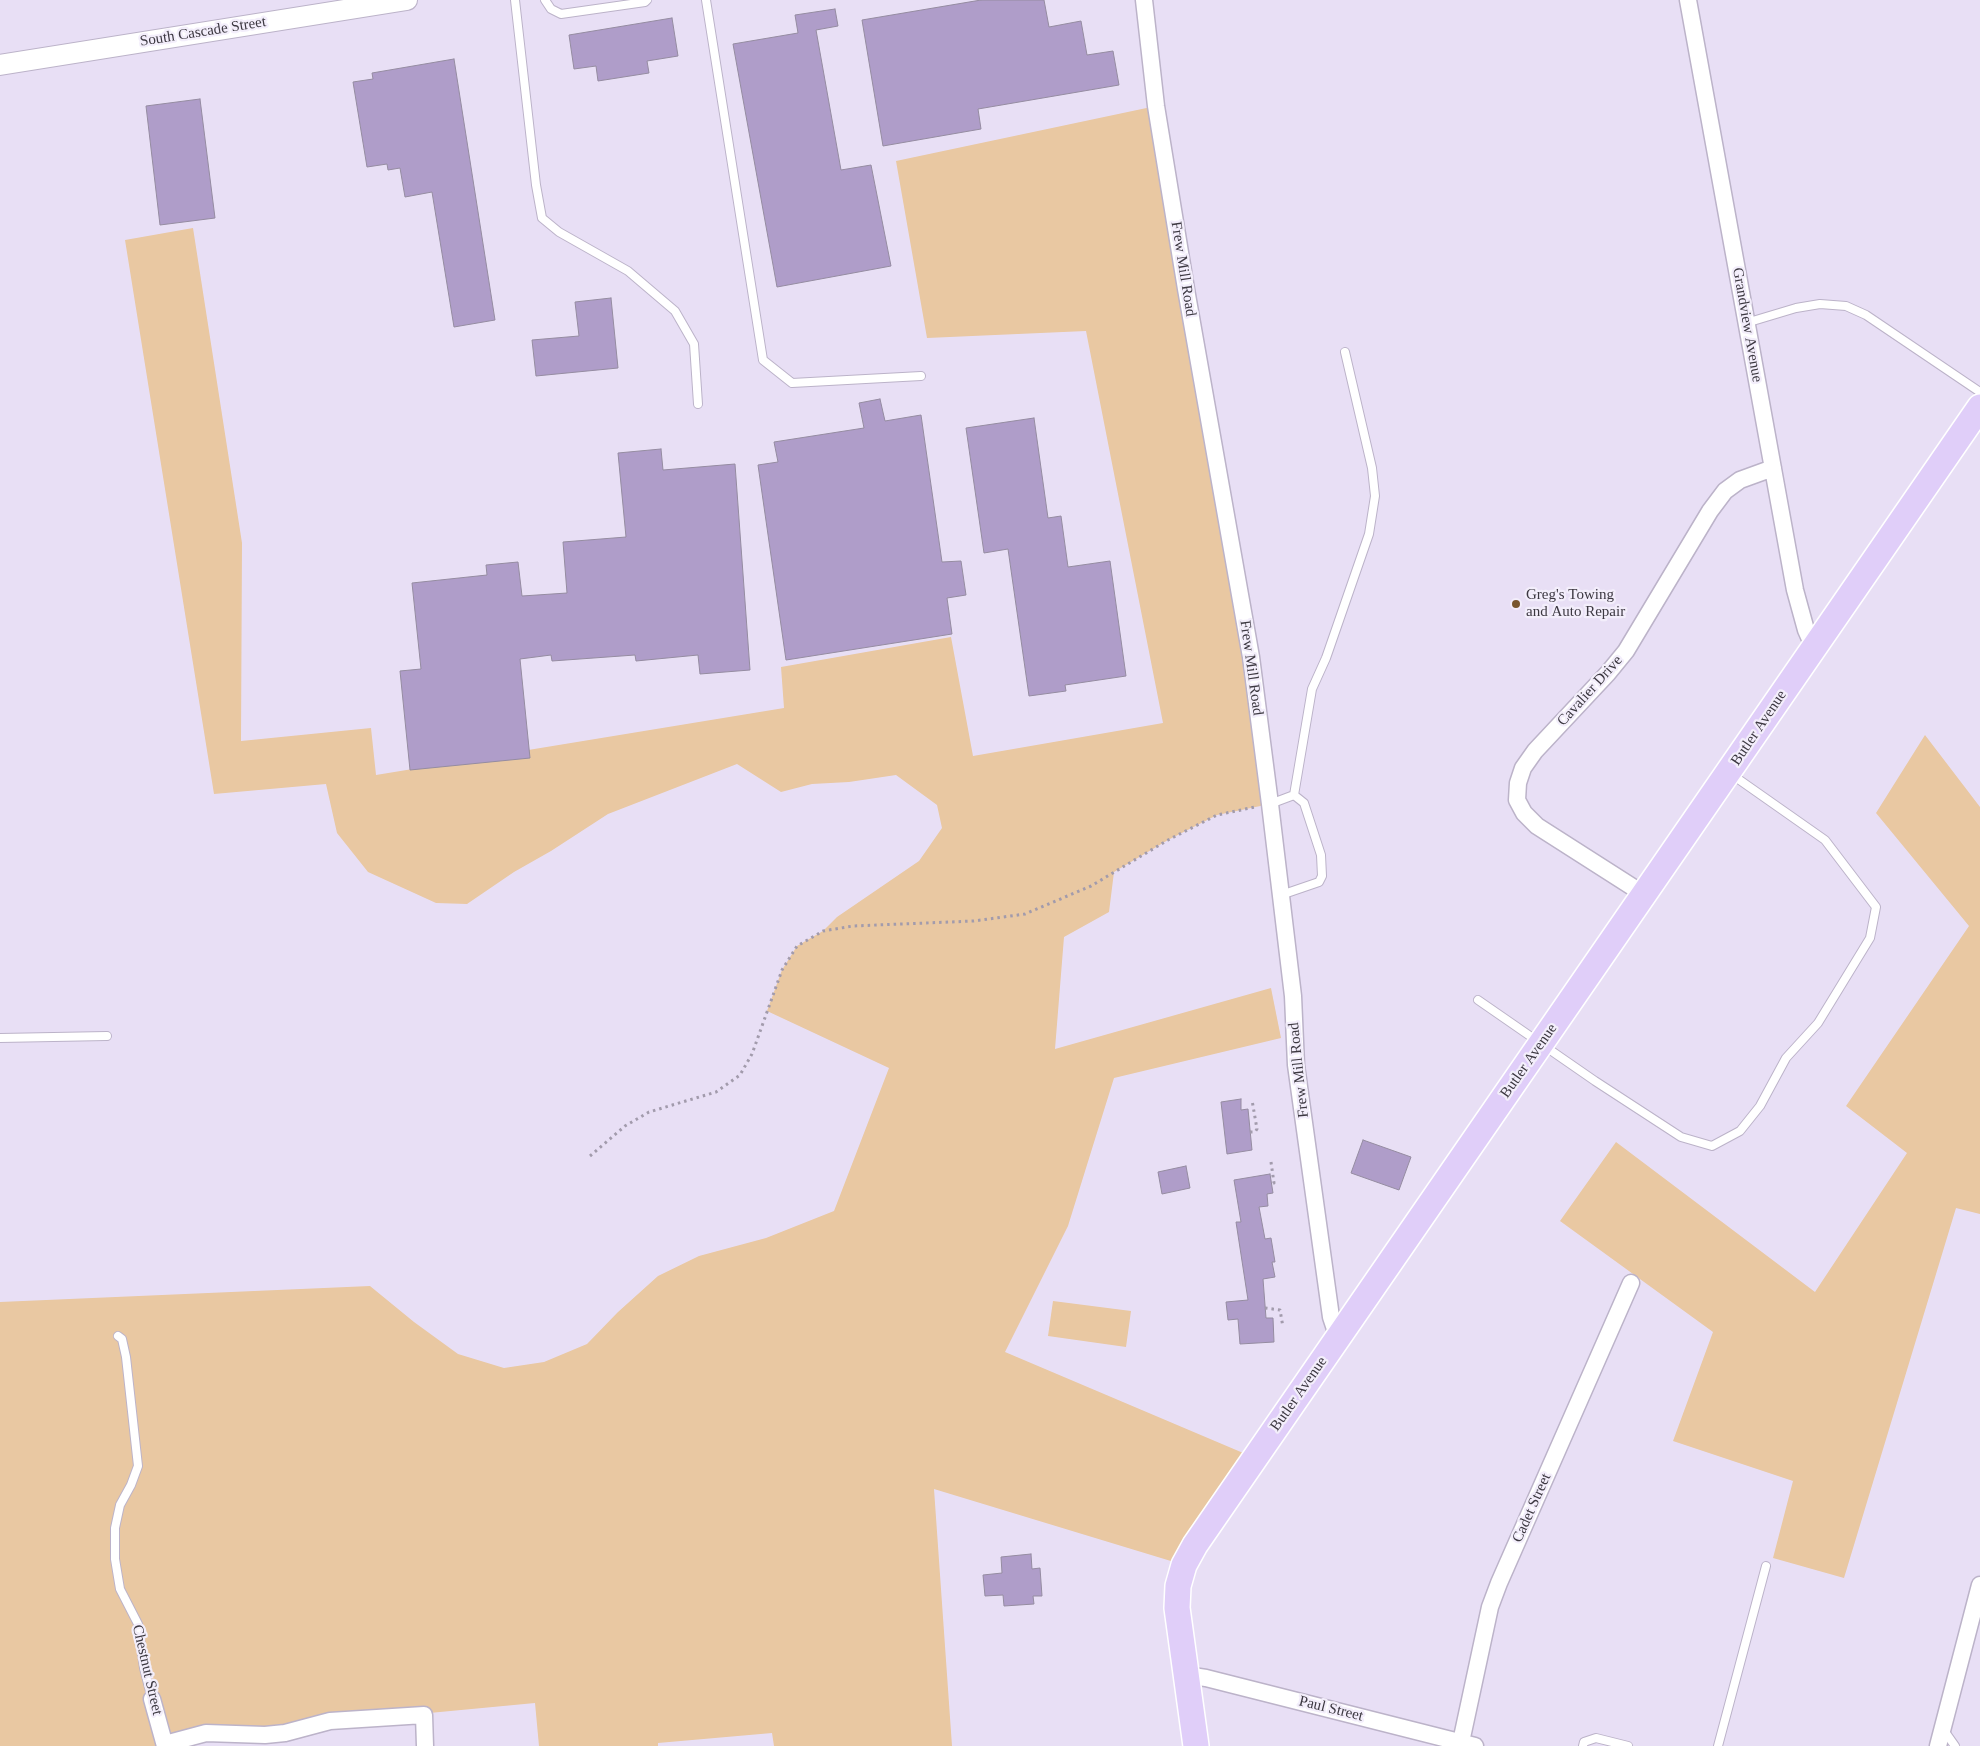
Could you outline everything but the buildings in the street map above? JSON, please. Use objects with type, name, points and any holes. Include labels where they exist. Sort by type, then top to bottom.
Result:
[{"type":"main road","name":"Butler Avenue","points":[[1196,1746],[1177,1608],[1178,1586],[1184,1565],[1195,1545],[1980,407]]},
{"type":"street","name":"South Cascade Street","points":[[0,65],[407,0]]},
{"type":"street","name":"Frew Mill Road","points":[[1144,0],[1158,116],[1186,289],[1250,649],[1293,996],[1296,1065],[1331,1318],[1338,1338]]},
{"type":"street","name":"Grandview Avenue","points":[[1688,0],[1795,590],[1806,630],[1814,648]]},
{"type":"street","name":"Cavalier Drive","points":[[1645,895],[1537,826],[1524,813],[1517,800],[1518,783],[1524,768],[1535,751],[1626,651],[1710,511],[1725,491],[1740,480],[1773,468]]},
{"type":"street","name":"Cadet Street","points":[[1468,1744],[1490,1607],[1631,1283]]},
{"type":"street","points":[[1938,1746],[1980,1585]]},
{"type":"street","name":"Paul Street","points":[[1186,1674],[1468,1744]]},
{"type":"street","name":"Chestnut Street","points":[[152,1700],[165,1745]]},
{"type":"street","points":[[165,1745],[206,1733],[265,1735],[285,1733],[330,1721],[424,1714],[425,1746]]},
{"type":"lane","points":[[515,0],[536,185],[542,218],[560,232],[628,271],[675,311],[694,344],[698,404]]},
{"type":"lane","points":[[545,0],[551,9],[562,14],[645,2],[647,0]]},
{"type":"lane","points":[[706,0],[763,360],[792,383],[921,376]]},
{"type":"lane","points":[[1746,323],[1796,308],[1820,304],[1846,306],[1866,315],[1980,392]]},
{"type":"lane","points":[[1294,795],[1312,689],[1326,658],[1369,534],[1375,496],[1372,468],[1345,352]]},
{"type":"lane","points":[[1478,1000],[1595,1082],[1681,1137],[1712,1146],[1740,1131],[1760,1106],[1786,1058],[1818,1023],[1870,938],[1876,907],[1825,840],[1729,773]]},
{"type":"lane","points":[[1270,804],[1294,795]]},
{"type":"lane","points":[[1281,895],[1319,882],[1322,876],[1321,855],[1304,803],[1294,795]]},
{"type":"lane","points":[[0,1038],[106,1036]]},
{"type":"lane","name":"Chestnut Street","points":[[118,1336],[122,1339],[126,1358],[138,1466],[131,1485],[120,1505],[115,1528],[115,1559],[120,1589],[138,1624],[144,1668],[152,1700]]},
{"type":"lane","points":[[1718,1746],[1766,1566]]},
{"type":"lane","points":[[1942,1728],[1955,1746]]},
{"type":"lane","points":[[1583,1746],[1584,1742],[1596,1738],[1628,1746]]},
{"type":"path","points":[[590,1156],[625,1126],[649,1112],[716,1092],[740,1075],[752,1054],[782,970],[797,946],[823,931],[853,926],[974,921],[1025,914],[1091,886],[1168,840],[1217,815],[1270,804]]},
{"type":"path","points":[[1250,1132],[1255,1132],[1257,1129],[1252,1100]]},
{"type":"path","points":[[1270,1162],[1274,1183],[1271,1183]]},
{"type":"path","points":[[1265,1308],[1280,1310],[1283,1327]]},
{"type":"shaded area","points":[[1156,106],[1270,804],[1217,815],[1168,840],[1114,872],[1109,912],[1064,937],[1055,1049],[1271,988],[1281,1038],[1114,1078],[1068,1226],[1005,1352],[1255,1458],[1184,1565],[934,1489],[952,1746],[774,1746],[772,1733],[658,1743],[658,1746],[539,1746],[535,1703],[229,1732],[165,1746],[0,1746],[0,1302],[370,1286],[414,1322],[458,1354],[504,1368],[544,1362],[587,1344],[618,1312],[658,1276],[699,1256],[766,1238],[834,1211],[889,1068],[767,1011],[782,970],[797,946],[823,931],[837,917],[919,861],[942,828],[937,805],[896,775],[849,782],[812,784],[781,792],[737,764],[608,814],[551,851],[514,872],[467,904],[436,903],[368,872],[337,833],[326,784],[214,794],[125,240],[193,228],[242,543],[241,741],[371,728],[376,775],[784,708],[781,667],[951,637],[973,756],[1163,723],[1086,331],[927,338],[896,161]]},
{"type":"shaded area","points":[[1925,735],[1980,807],[1980,1214],[1956,1208],[1844,1578],[1773,1558],[1793,1481],[1673,1441],[1713,1332],[1560,1221],[1616,1142],[1815,1292],[1907,1153],[1846,1106],[1969,926],[1876,813]]},
{"type":"shaded area","points":[[1053,1301],[1131,1311],[1126,1347],[1048,1336]]},
{"type":"place","name":"Greg's Towing and Auto Repair","points":[[1516,604]]}]
